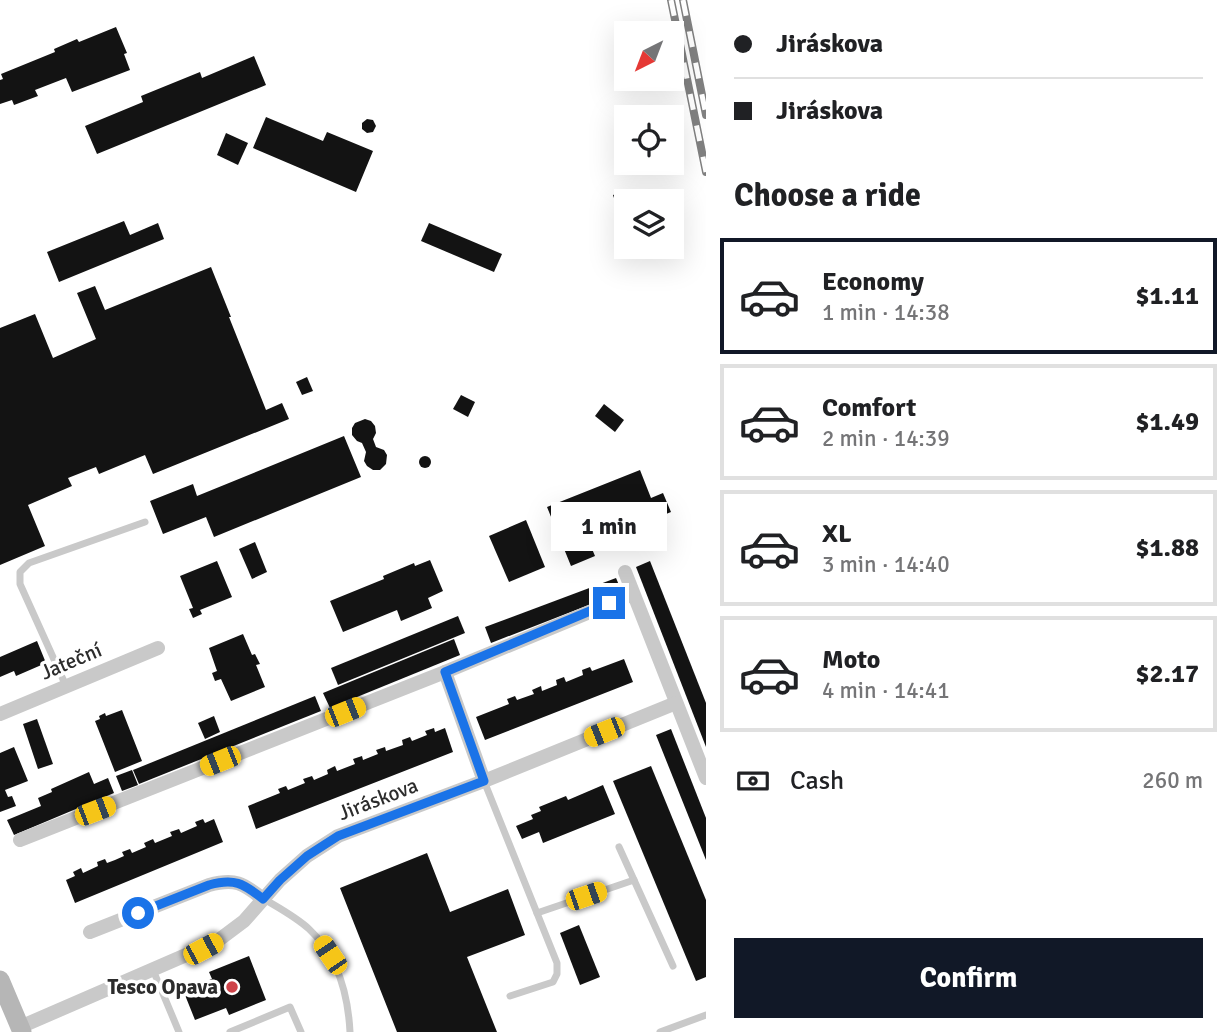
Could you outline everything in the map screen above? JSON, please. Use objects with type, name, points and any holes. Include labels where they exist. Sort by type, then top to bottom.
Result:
[{"type":"street","points":[[625,572],[706,778]]},
{"type":"street","points":[[20,840],[445,672],[633,594]]},
{"type":"street","name":"Jateční","points":[[0,714],[158,648]]},
{"type":"street","points":[[445,672],[484,781]]},
{"type":"street","name":"Jiráskova","points":[[21,1030],[216,942],[244,921],[280,880],[307,856],[338,836],[484,781],[677,703]]},
{"type":"street","points":[[90,932],[222,881],[235,881],[249,887],[263,899]]},
{"type":"street","points":[[0,980],[21,1030]]},
{"type":"lane","points":[[66,686],[20,584],[20,572],[29,563],[145,522]]},
{"type":"lane","points":[[484,781],[557,963],[557,974],[553,982],[510,996]]},
{"type":"lane","points":[[619,847],[673,966]]},
{"type":"lane","points":[[537,913],[634,880]]},
{"type":"lane","points":[[263,899],[308,928],[321,941],[339,972],[345,990],[350,1032]]},
{"type":"lane","points":[[153,970],[179,1032]]},
{"type":"lane","points":[[230,1032],[290,1007],[301,1032]]},
{"type":"lane","points":[[660,1032],[706,1014]]},
{"type":"building","points":[[116,27],[127,53],[124,54],[130,70],[72,92],[66,78],[35,90],[38,96],[14,105],[12,100],[0,104],[0,80],[3,79],[1,74],[55,52],[54,49],[77,39],[79,42]]},
{"type":"building","points":[[254,56],[266,85],[97,154],[85,126],[143,102],[141,96],[200,72],[202,78]]},
{"type":"building","points":[[266,117],[323,141],[327,132],[373,151],[356,192],[253,148]]},
{"type":"building","points":[[367,119],[373,120],[376,126],[373,132],[367,133],[362,129],[362,123]]},
{"type":"building","points":[[226,133],[248,143],[238,165],[217,155]]},
{"type":"building","points":[[124,221],[130,235],[158,223],[164,239],[59,282],[47,252]]},
{"type":"building","points":[[429,223],[502,254],[494,272],[421,241]]},
{"type":"building","points":[[211,267],[266,410],[282,403],[289,419],[153,474],[145,455],[99,474],[96,467],[68,478],[72,486],[28,505],[45,546],[0,565],[0,328],[35,314],[53,358],[96,339],[77,293],[95,286],[105,310]]},
{"type":"building","points":[[307,377],[313,391],[302,395],[296,382]]},
{"type":"building","points":[[461,395],[475,402],[468,417],[453,409]]},
{"type":"building","points":[[604,404],[624,420],[615,432],[595,416]]},
{"type":"building","points":[[365,419],[375,426],[373,439],[376,447],[384,450],[387,455],[386,464],[380,470],[367,466],[362,443],[352,435],[355,423]]},
{"type":"building","points":[[344,436],[361,477],[214,537],[206,517],[163,534],[150,501],[193,484],[197,496]]},
{"type":"building","points":[[425,456],[431,462],[425,468],[419,462]]},
{"type":"building","points":[[640,470],[651,498],[663,493],[671,512],[649,521],[654,534],[639,540],[631,520],[587,537],[595,556],[571,566],[547,507]]},
{"type":"building","points":[[526,520],[545,567],[509,582],[489,536]]},
{"type":"building","points":[[255,542],[267,572],[252,579],[239,549]]},
{"type":"building","points":[[430,560],[443,591],[428,598],[432,608],[401,621],[397,610],[343,632],[330,601],[384,579],[383,576],[414,563],[415,566]]},
{"type":"building","points":[[217,561],[232,597],[200,610],[202,614],[193,618],[189,609],[193,608],[180,576]]},
{"type":"building","points":[[650,561],[706,703],[706,747],[636,567]]},
{"type":"building","points":[[616,578],[622,592],[491,643],[485,627]]},
{"type":"building","points":[[458,616],[465,633],[338,685],[331,668]]},
{"type":"building","points":[[243,634],[252,655],[255,654],[260,664],[256,665],[265,687],[231,701],[221,679],[215,681],[212,673],[217,671],[209,648]]},
{"type":"building","points":[[454,639],[460,655],[330,708],[323,693]]},
{"type":"building","points":[[37,641],[46,663],[16,676],[14,671],[0,677],[0,657]]},
{"type":"building","points":[[624,659],[633,682],[485,740],[476,717],[509,704],[507,699],[515,696],[517,700],[534,694],[532,690],[541,686],[542,691],[557,685],[556,680],[564,677],[566,682],[583,675],[582,670],[590,667],[592,671]]},
{"type":"building","points":[[315,696],[321,711],[139,784],[133,770]]},
{"type":"building","points":[[122,710],[142,761],[115,772],[95,721],[105,713],[106,716]]},
{"type":"building","points":[[214,716],[220,732],[205,739],[198,723]]},
{"type":"building","points":[[37,719],[53,764],[38,769],[23,724]]},
{"type":"building","points":[[434,728],[435,732],[445,728],[453,752],[256,829],[248,806],[280,793],[278,789],[286,786],[288,790],[305,783],[303,779],[312,776],[314,780],[328,774],[327,770],[335,766],[337,771],[355,764],[353,759],[362,756],[363,760],[378,754],[376,750],[385,747],[386,751],[403,745],[402,740],[410,737],[412,741],[427,735],[425,731]]},
{"type":"building","points":[[671,729],[706,818],[706,860],[656,735]]},
{"type":"building","points":[[14,747],[28,781],[5,790],[8,797],[12,796],[16,806],[0,812],[0,753]]},
{"type":"building","points":[[651,766],[706,900],[706,977],[696,981],[613,781]]},
{"type":"building","points":[[132,770],[138,785],[122,791],[116,776]]},
{"type":"building","points":[[89,772],[94,784],[108,778],[114,793],[14,835],[7,820],[41,806],[38,798],[52,792],[51,789]]},
{"type":"building","points":[[603,785],[615,814],[543,843],[539,832],[522,839],[516,826],[533,819],[531,815],[541,811],[539,807],[566,796],[568,800]]},
{"type":"building","points":[[203,819],[205,823],[214,819],[223,842],[75,903],[66,880],[75,876],[73,872],[81,868],[83,873],[98,866],[97,862],[105,859],[107,863],[115,860],[124,856],[122,852],[130,849],[132,853],[146,847],[144,843],[153,839],[155,843],[172,836],[170,832],[179,829],[181,833],[197,826],[195,822]]},
{"type":"building","points":[[427,853],[450,912],[508,889],[525,935],[467,957],[497,1032],[397,1032],[340,888]]},
{"type":"building","points":[[579,925],[600,977],[580,985],[560,933]]},
{"type":"building","points":[[249,956],[266,1000],[229,1015],[226,1008],[195,1020],[183,990],[212,979],[209,972]]},
{"type":"railway","points":[[671,0],[706,172]]},
{"type":"railway","points":[[683,0],[706,115]]},
{"type":"place","name":"Tesco Opava","points":[[232,987]]},
{"type":"route","points":[[138,913],[222,881],[235,881],[249,887],[263,899],[307,856],[338,836],[484,781],[445,672],[609,603]]}]
